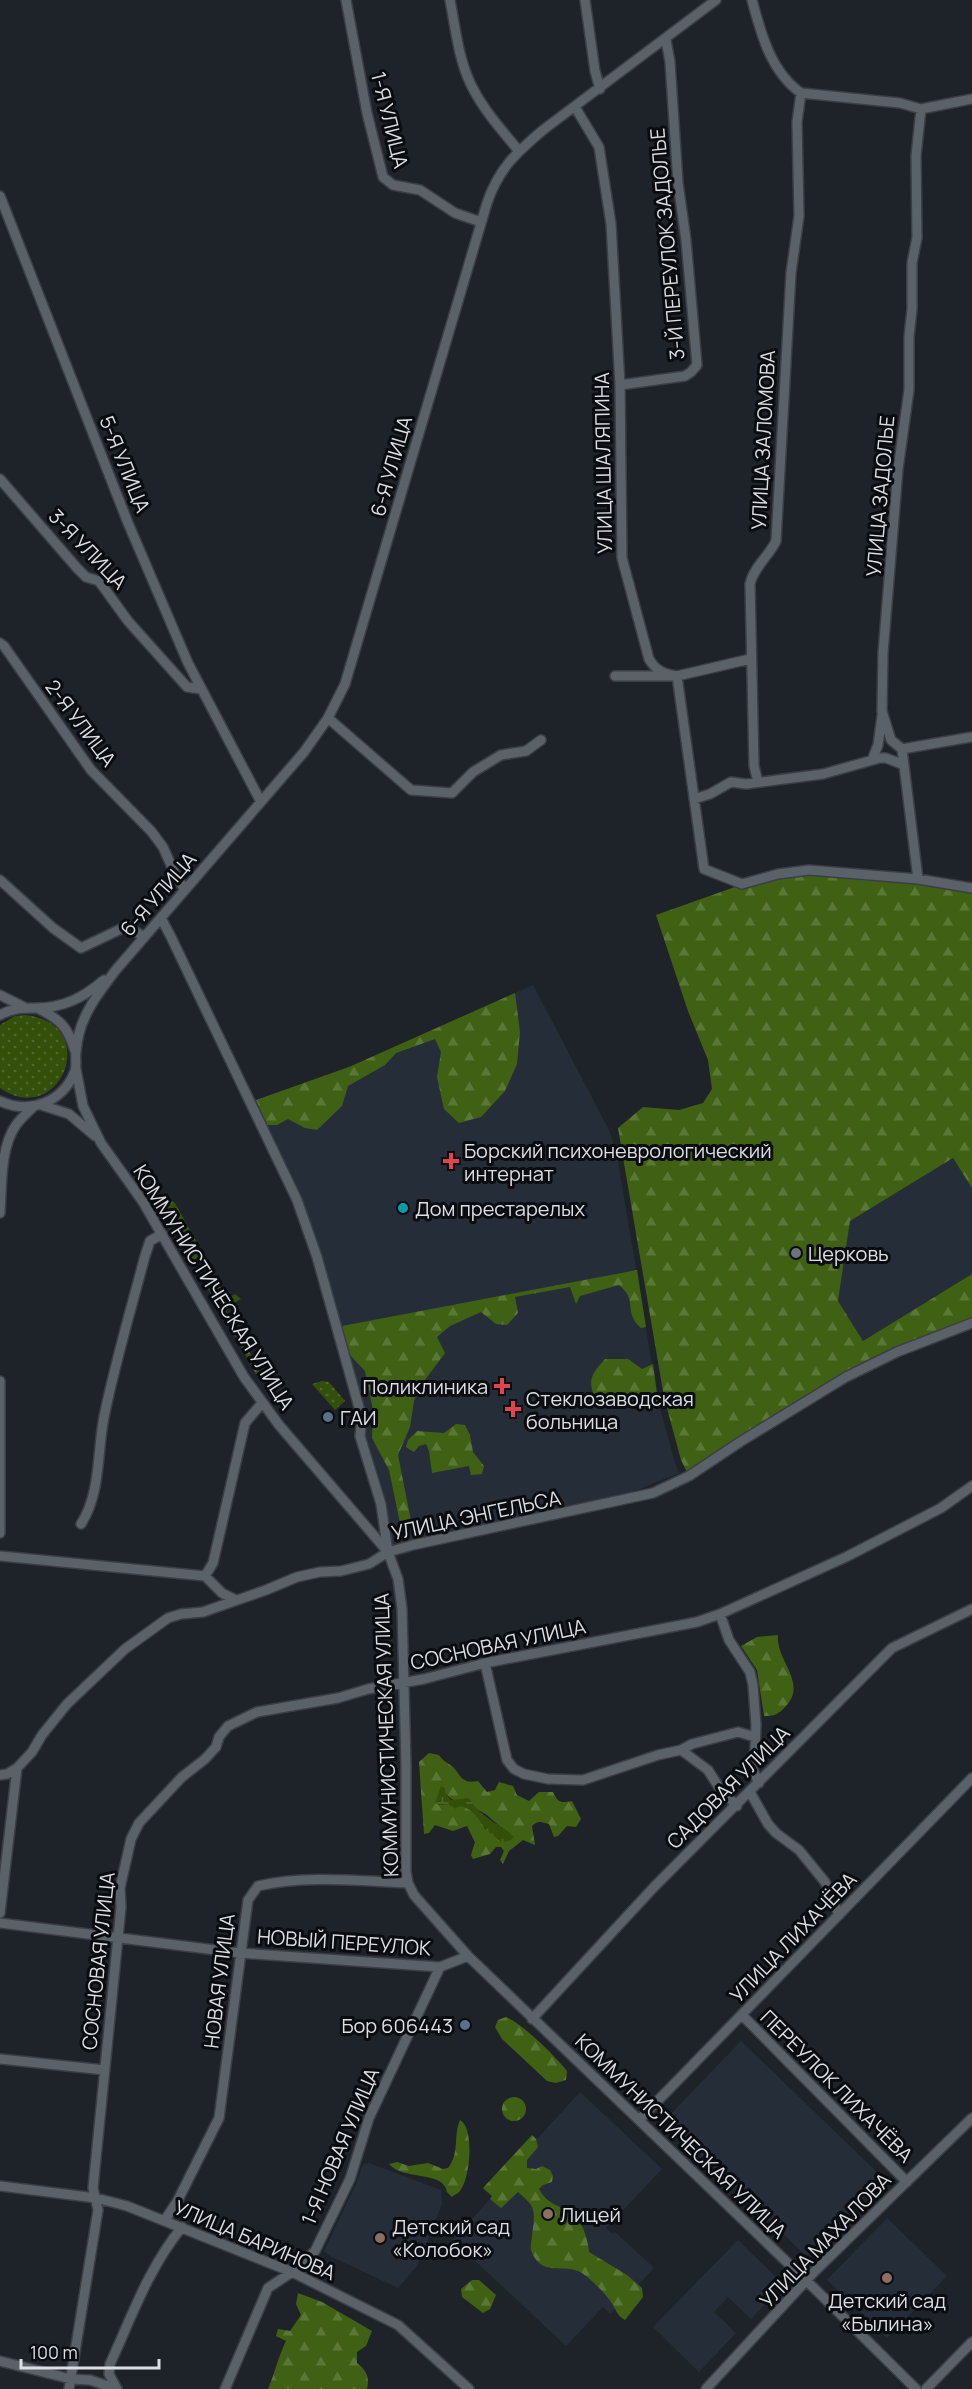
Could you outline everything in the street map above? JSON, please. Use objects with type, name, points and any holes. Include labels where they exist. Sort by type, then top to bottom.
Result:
[{"type":"street","name":"1-Я УЛИЦА","points":[[346,0],[366,113],[383,177],[393,185],[420,190],[455,213],[481,222]]},
{"type":"street","points":[[450,0],[468,79],[480,101],[519,151]]},
{"type":"street","points":[[585,0],[595,71],[600,89]]},
{"type":"street","name":"6-Я УЛИЦА","points":[[115,971],[304,752],[328,718],[345,684],[481,222],[503,168],[519,151],[716,0]]},
{"type":"street","points":[[752,0],[762,35],[778,72],[788,84],[801,93],[900,103],[921,109],[972,99]]},
{"type":"street","name":"3-Й ПЕРЕУЛОК ЗАДОЛЬЕ","points":[[620,386],[685,376],[697,365],[686,240],[678,183],[670,62],[666,40]]},
{"type":"street","name":"УЛИЦА ЗАЛОМОВА","points":[[758,782],[754,766],[750,659],[751,578],[776,541],[791,273],[799,216],[797,122],[801,93]]},
{"type":"street","name":"УЛИЦА ШАЛЯПИНА","points":[[575,107],[599,147],[612,224],[620,386],[622,558],[649,659],[654,668],[665,674],[677,675]]},
{"type":"street","name":"УЛИЦА ЗАДОЛЬЕ","points":[[918,879],[902,748],[891,740],[882,711],[883,652],[898,469],[909,390],[912,263],[917,238],[916,156],[921,109]]},
{"type":"street","name":"5-Я УЛИЦА","points":[[0,196],[128,523],[201,689],[261,802]]},
{"type":"street","name":"3-Я УЛИЦА","points":[[0,479],[77,568],[86,577],[99,581],[129,621],[187,687],[201,689]]},
{"type":"street","name":"2-Я УЛИЦА","points":[[0,643],[91,770],[151,831],[163,847],[185,890]]},
{"type":"street","points":[[615,676],[677,675],[750,659]]},
{"type":"street","points":[[677,675],[704,869],[742,884],[778,874],[808,870],[918,879],[972,888]]},
{"type":"street","points":[[872,760],[878,745],[882,711]]},
{"type":"street","points":[[328,718],[411,790],[452,793],[473,772],[501,755],[526,751],[541,740]]},
{"type":"street","points":[[902,748],[972,737]]},
{"type":"street","points":[[694,800],[731,782],[746,784],[822,774],[886,758],[904,765]]},
{"type":"street","points":[[0,880],[52,928],[81,948],[126,926],[144,937]]},
{"type":"street","points":[[161,918],[300,1209],[317,1257],[362,1418],[360,1436],[381,1504],[388,1552]]},
{"type":"street","points":[[0,1015],[24,1007],[37,1008],[72,1002],[83,997],[115,971]]},
{"type":"street","points":[[76,1053],[84,1018],[115,971]]},
{"type":"street","points":[[0,994],[24,1007]]},
{"type":"street","points":[[37,1008],[56,1018],[70,1034],[76,1053]]},
{"type":"street","name":"КОММУНИСТИЧЕСКАЯ УЛИЦА","points":[[76,1053],[76,1068],[83,1106],[101,1143],[143,1202],[244,1377],[262,1403],[388,1552],[398,1579],[402,1609],[407,1797],[405,1856],[408,1883],[424,1908],[468,1956],[807,2281],[916,2389]]},
{"type":"street","points":[[0,1213],[3,1170],[10,1136],[17,1124],[37,1106],[57,1096],[68,1083],[76,1068]]},
{"type":"street","name":"КОММУНИСТИЧЕСКАЯ УЛИЦА","points":[[0,1101],[19,1108],[37,1106],[69,1114],[101,1143]]},
{"type":"street","points":[[0,1154],[3,1170]]},
{"type":"street","points":[[81,1524],[87,1514],[94,1491],[104,1417],[145,1256],[150,1241],[162,1234]]},
{"type":"street","name":"УЛИЦА ЭНГЕЛЬСА","points":[[0,1775],[17,1768],[32,1752],[42,1735],[67,1704],[125,1649],[168,1618],[203,1612],[266,1590],[297,1576],[341,1571],[369,1564],[388,1552],[653,1493],[688,1476],[846,1377],[897,1352],[972,1323]]},
{"type":"street","points":[[0,1381],[0,1533]]},
{"type":"street","points":[[206,1576],[213,1563],[245,1423],[262,1403]]},
{"type":"street","name":"СОСНОВАЯ УЛИЦА","points":[[69,2382],[98,2210],[93,2188],[121,1907],[120,1888],[131,1839],[139,1823],[216,1747],[219,1737],[228,1726],[257,1712],[338,1698],[368,1689],[404,1683],[485,1663],[697,1622],[720,1614],[846,1557],[941,1508],[972,1486]]},
{"type":"street","points":[[0,1556],[206,1576],[222,1593],[236,1600]]},
{"type":"street","name":"САДОВАЯ УЛИЦА","points":[[532,2019],[654,1887],[892,1648],[972,1609]]},
{"type":"street","points":[[720,1614],[729,1640],[750,1672],[753,1685],[755,1737],[751,1766],[759,1783]]},
{"type":"street","points":[[485,1663],[507,1760],[514,1769],[524,1774],[548,1779],[583,1780],[658,1755],[681,1750],[692,1744],[738,1732],[755,1737]]},
{"type":"street","points":[[681,1750],[708,1770],[720,1789],[736,1806]]},
{"type":"street","points":[[0,1913],[17,1768]]},
{"type":"street","name":"УЛИЦА ЛИХАЧЁВА","points":[[639,2120],[972,1778]]},
{"type":"street","points":[[750,1792],[768,1824],[776,1833],[800,1850],[825,1882],[839,1915]]},
{"type":"street","name":"НОВАЯ УЛИЦА","points":[[165,2220],[178,2200],[219,2118],[248,1900],[258,1886],[318,1880],[408,1883]]},
{"type":"street","name":"НОВЫЙ ПЕРЕУЛОК","points":[[0,1923],[240,1953],[440,1967],[468,1956]]},
{"type":"street","name":"1-Я НОВАЯ УЛИЦА","points":[[225,2389],[268,2288],[292,2272],[315,2251],[350,2180],[369,2118],[440,1967]]},
{"type":"street","name":"ПЕРЕУЛОК ЛИХАЧЁВА","points":[[742,2015],[907,2182]]},
{"type":"street","points":[[0,2059],[105,2070]]},
{"type":"street","name":"УЛИЦА МАХАЛОВА","points":[[706,2389],[878,2208],[972,2118]]},
{"type":"street","name":"УЛИЦА БАРИНОВА","points":[[0,2186],[96,2198],[127,2206],[292,2272],[398,2325],[469,2389]]},
{"type":"street","points":[[117,2389],[109,2374],[110,2364],[144,2283],[182,2227]]},
{"type":"street","points":[[926,2389],[972,2342]]},
{"type":"street","points":[[0,2361],[69,2382],[90,2380],[117,2389]]},
{"type":"shaded area","points":[[533,985],[609,1130],[617,1155],[658,1401],[679,1473],[632,1492],[392,1544],[387,1503],[366,1435],[367,1417],[322,1256],[302,1197],[256,1100],[349,1067]]},
{"type":"shaded area","points":[[953,1158],[972,1188],[972,1274],[863,1341],[838,1301],[850,1221]]},
{"type":"shaded area","points":[[741,2041],[883,2178],[807,2257],[665,2120]]},
{"type":"shaded area","name":"Лицей","points":[[580,2092],[662,2169],[606,2228],[612,2234],[615,2232],[654,2268],[610,2314],[603,2307],[566,2346],[453,2240],[492,2197],[483,2188],[532,2135],[537,2139]]},
{"type":"shaded area","name":"Детский сад «Колобок»","points":[[369,2163],[441,2190],[442,2204],[423,2252],[416,2267],[398,2288],[324,2251],[357,2182],[363,2164]]},
{"type":"shaded area","name":"Детский сад «Былина»","points":[[887,2218],[947,2276],[887,2338],[827,2280]]},
{"type":"shaded area","points":[[738,2240],[784,2285],[751,2319],[728,2297],[714,2312],[736,2333],[699,2372],[653,2327]]},
{"type":"green space","points":[[809,870],[972,888],[972,1188],[953,1158],[850,1221],[838,1301],[863,1341],[972,1274],[972,1323],[870,1364],[689,1476],[681,1460],[664,1397],[618,1128],[643,1107],[679,1110],[703,1103],[712,1089],[708,1060],[688,1011],[656,915],[763,877]]},
{"type":"green space","points":[[515,993],[520,1032],[517,1064],[505,1091],[481,1117],[459,1123],[444,1109],[437,1077],[441,1052],[435,1039],[396,1053],[385,1065],[348,1086],[342,1106],[317,1130],[305,1128],[288,1119],[277,1125],[267,1125],[256,1100],[349,1067]]},
{"type":"green space","points":[[25,1015],[49,1022],[63,1036],[67,1053],[65,1070],[55,1085],[41,1095],[22,1097],[0,1088],[0,1025],[15,1016]]},
{"type":"green space","points":[[167,1198],[175,1203],[200,1248],[201,1254],[198,1260],[191,1258],[162,1208],[161,1203]]},
{"type":"green space","points":[[637,1270],[646,1327],[641,1328],[635,1322],[628,1296],[619,1285],[580,1296],[576,1304],[570,1287],[515,1297],[518,1313],[507,1325],[496,1324],[481,1312],[450,1326],[437,1337],[445,1353],[419,1388],[414,1401],[410,1427],[398,1455],[411,1521],[400,1523],[389,1470],[372,1438],[373,1410],[365,1371],[350,1355],[342,1326]]},
{"type":"green space","points":[[210,1272],[223,1292],[218,1297],[212,1296],[203,1280],[204,1276]]},
{"type":"green space","points":[[235,1294],[241,1299],[225,1308],[262,1375],[256,1374],[219,1307],[221,1302]]},
{"type":"green space","points":[[605,1359],[628,1359],[642,1369],[653,1364],[658,1401],[652,1411],[648,1392],[597,1402],[591,1384],[593,1375]]},
{"type":"green space","points":[[322,1381],[329,1382],[345,1401],[335,1410],[312,1384]]},
{"type":"green space","points":[[456,1424],[465,1425],[470,1435],[473,1452],[484,1466],[482,1474],[471,1475],[469,1466],[432,1473],[426,1444],[419,1446],[414,1452],[406,1447],[408,1440],[417,1431],[444,1433]]},
{"type":"green space","points":[[778,1635],[778,1644],[793,1680],[794,1689],[791,1698],[782,1710],[771,1716],[764,1716],[757,1670],[741,1646],[757,1637]]},
{"type":"green space","points":[[429,1753],[439,1755],[463,1779],[469,1782],[478,1781],[487,1792],[495,1790],[499,1782],[513,1786],[517,1795],[529,1801],[539,1792],[553,1792],[560,1801],[572,1801],[581,1819],[576,1827],[567,1826],[558,1836],[554,1837],[549,1824],[536,1823],[532,1826],[535,1845],[523,1840],[509,1851],[503,1864],[500,1860],[504,1851],[501,1847],[496,1847],[490,1854],[473,1859],[471,1855],[475,1842],[467,1826],[453,1831],[435,1825],[429,1833],[424,1834],[419,1762]],"holes":[[[445,1788],[445,1793],[455,1801],[483,1812],[507,1831],[485,1829],[477,1816],[467,1808],[454,1804],[439,1805]]]},
{"type":"green space","points":[[441,1786],[445,1788],[445,1793],[451,1800],[469,1798],[483,1815],[514,1836],[511,1840],[502,1843],[469,1809],[460,1806],[456,1809],[448,1804],[435,1803]]},
{"type":"green space","points":[[506,2017],[530,2033],[555,2057],[567,2071],[566,2080],[556,2083],[547,2081],[502,2039],[495,2027],[498,2020]]},
{"type":"green space","points":[[514,2097],[523,2100],[526,2109],[523,2118],[514,2121],[505,2118],[502,2109],[505,2100]]},
{"type":"green space","points":[[460,2120],[468,2133],[468,2165],[463,2185],[452,2197],[439,2181],[395,2169],[389,2164],[397,2162],[409,2166],[428,2163],[443,2169],[448,2168],[454,2156]]},
{"type":"green space","points":[[532,2135],[538,2147],[527,2160],[527,2168],[536,2169],[542,2166],[550,2170],[553,2176],[552,2182],[539,2189],[542,2194],[550,2202],[577,2219],[588,2242],[589,2252],[627,2275],[642,2288],[643,2297],[625,2320],[601,2290],[582,2273],[547,2267],[535,2259],[531,2248],[533,2211],[532,2206],[524,2197],[518,2192],[501,2208],[490,2199],[492,2196],[483,2188]]},
{"type":"green space","points":[[472,2280],[479,2280],[496,2295],[490,2309],[483,2313],[462,2297],[461,2289]]},
{"type":"green space","points":[[298,2293],[322,2302],[372,2331],[366,2346],[357,2352],[357,2363],[368,2377],[367,2389],[268,2389],[286,2341],[276,2336],[278,2329],[290,2331],[301,2315],[296,2304]]},
{"type":"place","name":"Борский психоневрологический интернат","points":[[451,1161]]},
{"type":"place","name":"Дом престарелых","points":[[403,1208]]},
{"type":"place","name":"Церковь","points":[[796,1253]]},
{"type":"place","name":"Поликлиника","points":[[502,1386]]},
{"type":"place","name":"Стеклозаводская больница","points":[[513,1409]]},
{"type":"place","name":"ГАИ","points":[[328,1417]]},
{"type":"place","name":"Бор 606443","points":[[465,2025]]},
{"type":"place","name":"Лицей","points":[[548,2214]]},
{"type":"place","name":"Детский сад «Колобок»","points":[[380,2238]]},
{"type":"place","name":"Детский сад «Былина»","points":[[887,2278]]}]
